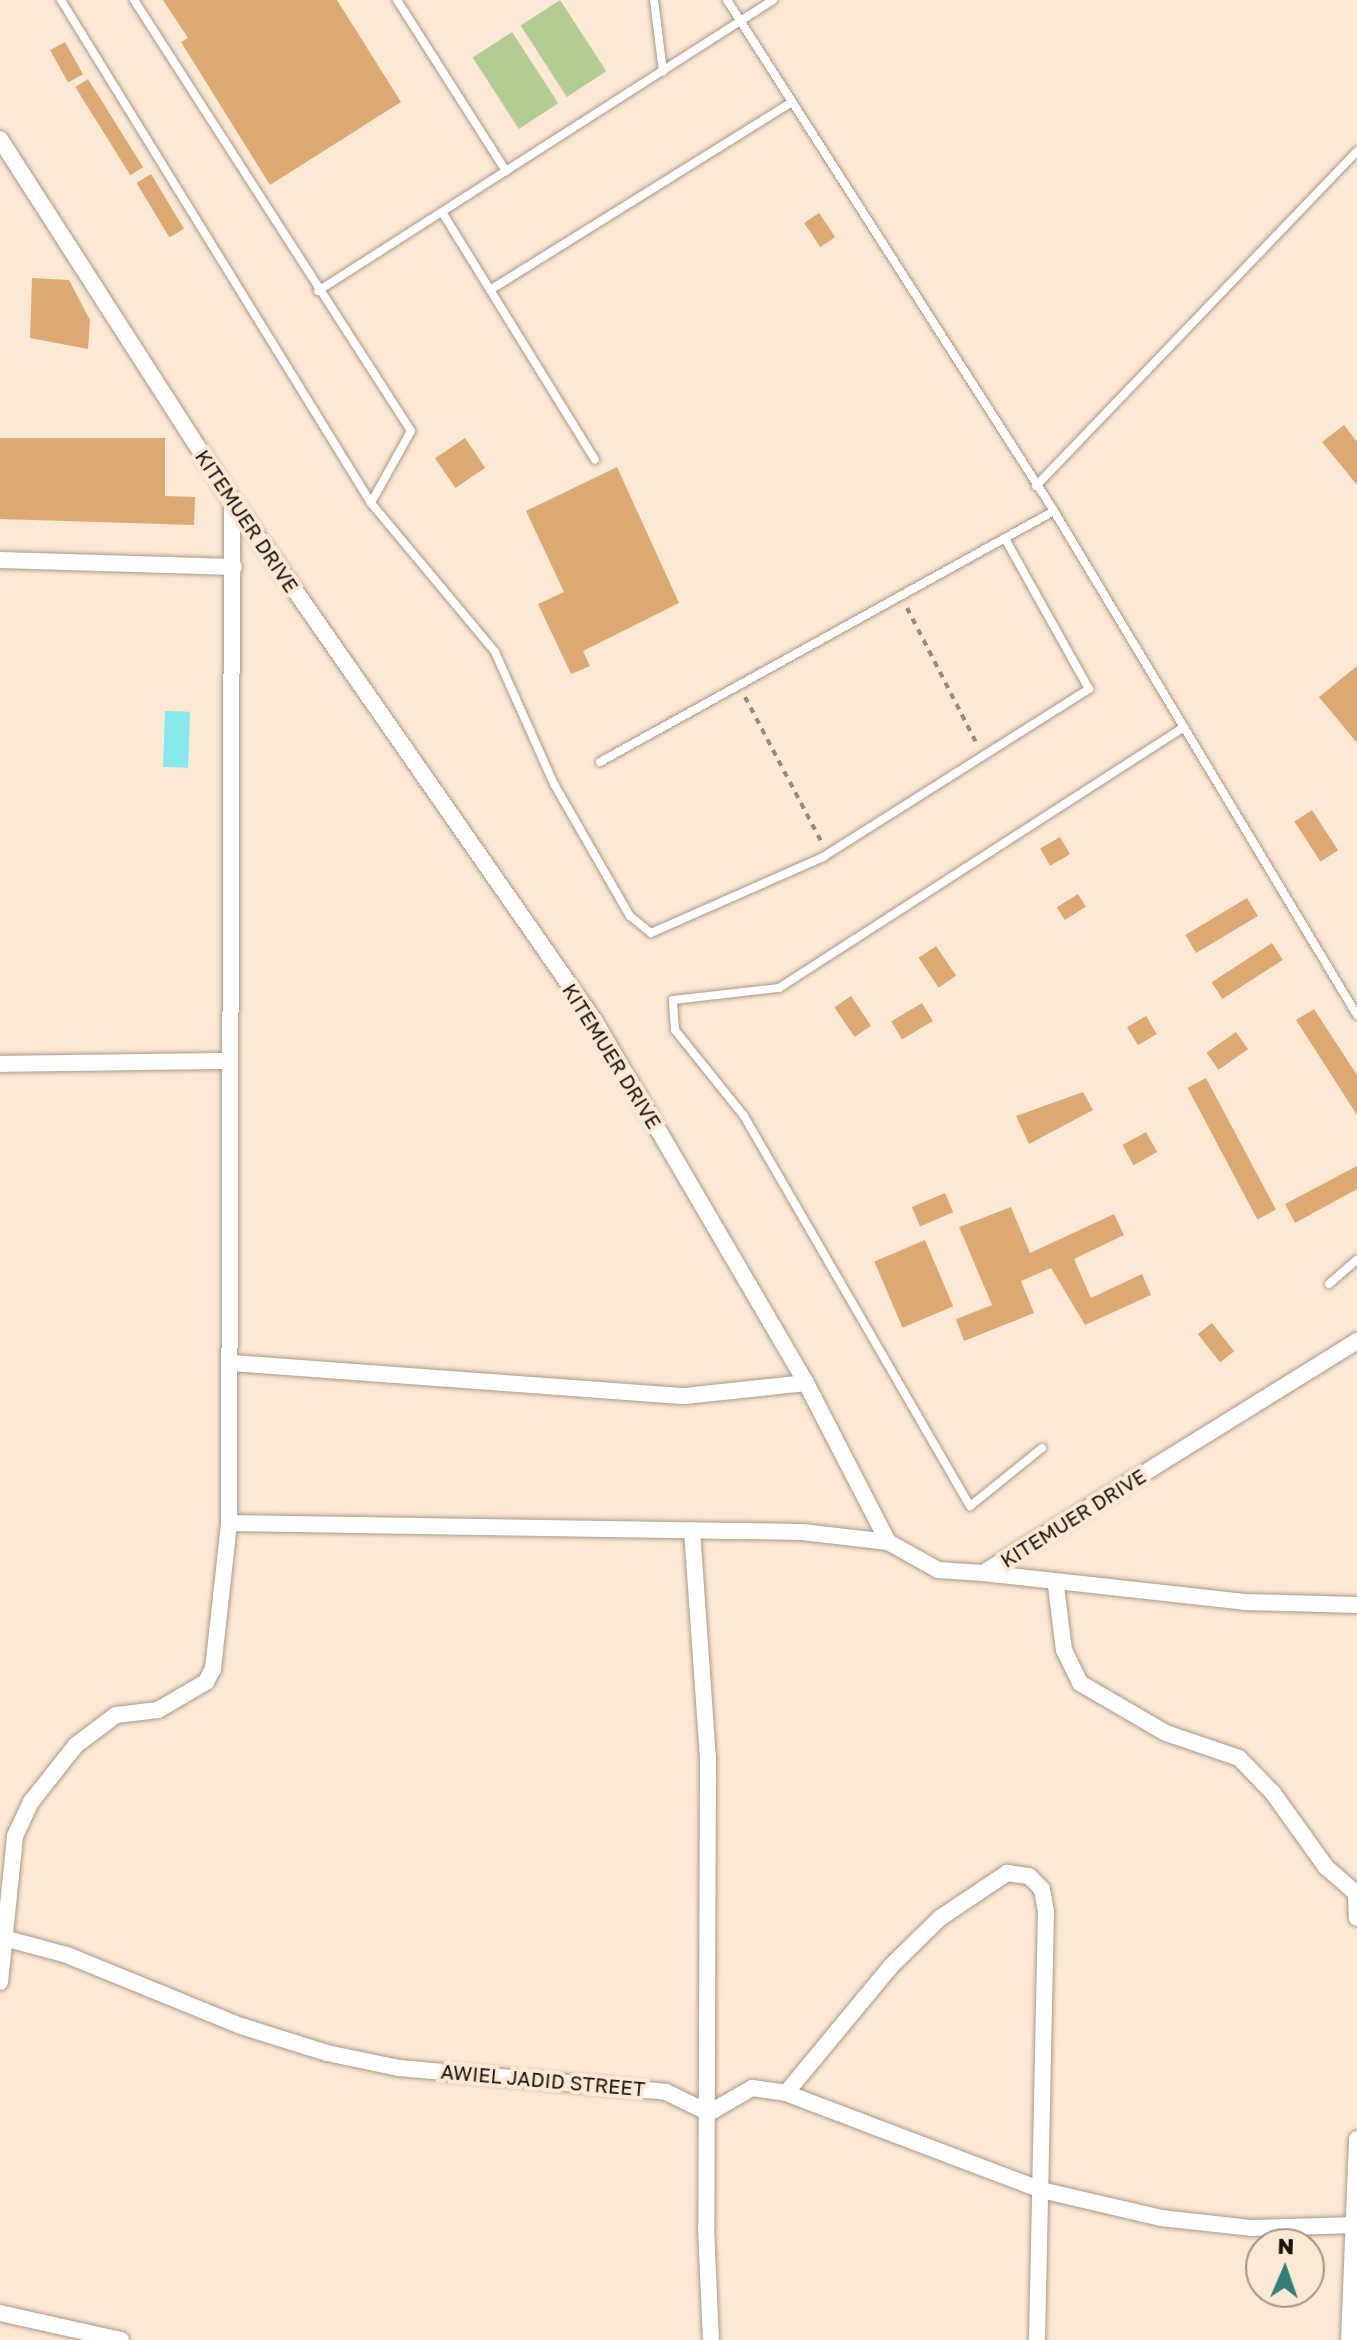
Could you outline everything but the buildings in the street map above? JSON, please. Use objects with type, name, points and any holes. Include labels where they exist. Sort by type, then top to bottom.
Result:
[{"type":"street","name":"KITEMUER DRIVE","points":[[0,139],[232,500],[594,1020],[806,1383],[888,1542],[938,1570],[983,1573],[1357,1341]]},
{"type":"street","points":[[0,1982],[2,1937],[15,1836],[59,1763],[116,1715],[158,1710],[209,1680],[229,1523],[232,1363],[229,1061],[232,500]]},
{"type":"street","points":[[0,560],[234,567]]},
{"type":"street","points":[[0,1064],[229,1061]]},
{"type":"street","points":[[232,1363],[685,1396],[806,1383]]},
{"type":"street","points":[[229,1523],[692,1530],[888,1542]]},
{"type":"street","points":[[692,1530],[708,1757],[711,2340]]},
{"type":"street","points":[[983,1573],[1056,1586],[1357,1605]]},
{"type":"street","points":[[1056,1586],[1064,1650],[1080,1683],[1166,1733],[1239,1758],[1273,1793],[1326,1867],[1356,1894],[1357,1918]]},
{"type":"street","points":[[786,2093],[892,1965],[940,1918],[1007,1873],[1029,1876],[1042,1889],[1046,1911],[1037,2340]]},
{"type":"street","name":"AWIEL JADID STREET","points":[[2,1937],[67,1955],[241,2026],[327,2053],[399,2068],[666,2092],[709,2113]]},
{"type":"street","points":[[709,2113],[752,2088],[786,2093],[1041,2190],[1176,2220],[1252,2228],[1356,2225]]},
{"type":"street","points":[[1349,2340],[1356,2225],[1357,2139]]},
{"type":"street","points":[[0,2313],[121,2340]]},
{"type":"lane","points":[[61,0],[371,503],[495,652],[554,784],[630,916],[651,933],[828,854],[985,759],[1089,689],[1005,539]]},
{"type":"lane","points":[[134,0],[318,291],[411,431],[371,503]]},
{"type":"lane","points":[[397,0],[506,171]]},
{"type":"lane","points":[[654,0],[663,71]]},
{"type":"lane","points":[[727,0],[1054,511],[1357,1015]]},
{"type":"lane","points":[[318,291],[773,0]]},
{"type":"lane","points":[[490,290],[792,102]]},
{"type":"lane","points":[[1036,486],[1357,151]]},
{"type":"lane","points":[[442,212],[595,460]]},
{"type":"lane","points":[[600,762],[1054,511]]},
{"type":"lane","points":[[1042,1448],[970,1506],[744,1116],[675,1030],[673,1000],[779,988],[1183,728]]},
{"type":"lane","points":[[1329,1284],[1357,1260]]},
{"type":"path","points":[[901,596],[985,759]]},
{"type":"path","points":[[739,686],[828,854]]},
{"type":"green space","points":[[560,0],[606,71],[567,97],[521,26]]},
{"type":"green space","points":[[512,32],[558,103],[519,129],[473,58]]},
{"type":"water","points":[[165,711],[190,712],[188,768],[163,767]]}]
